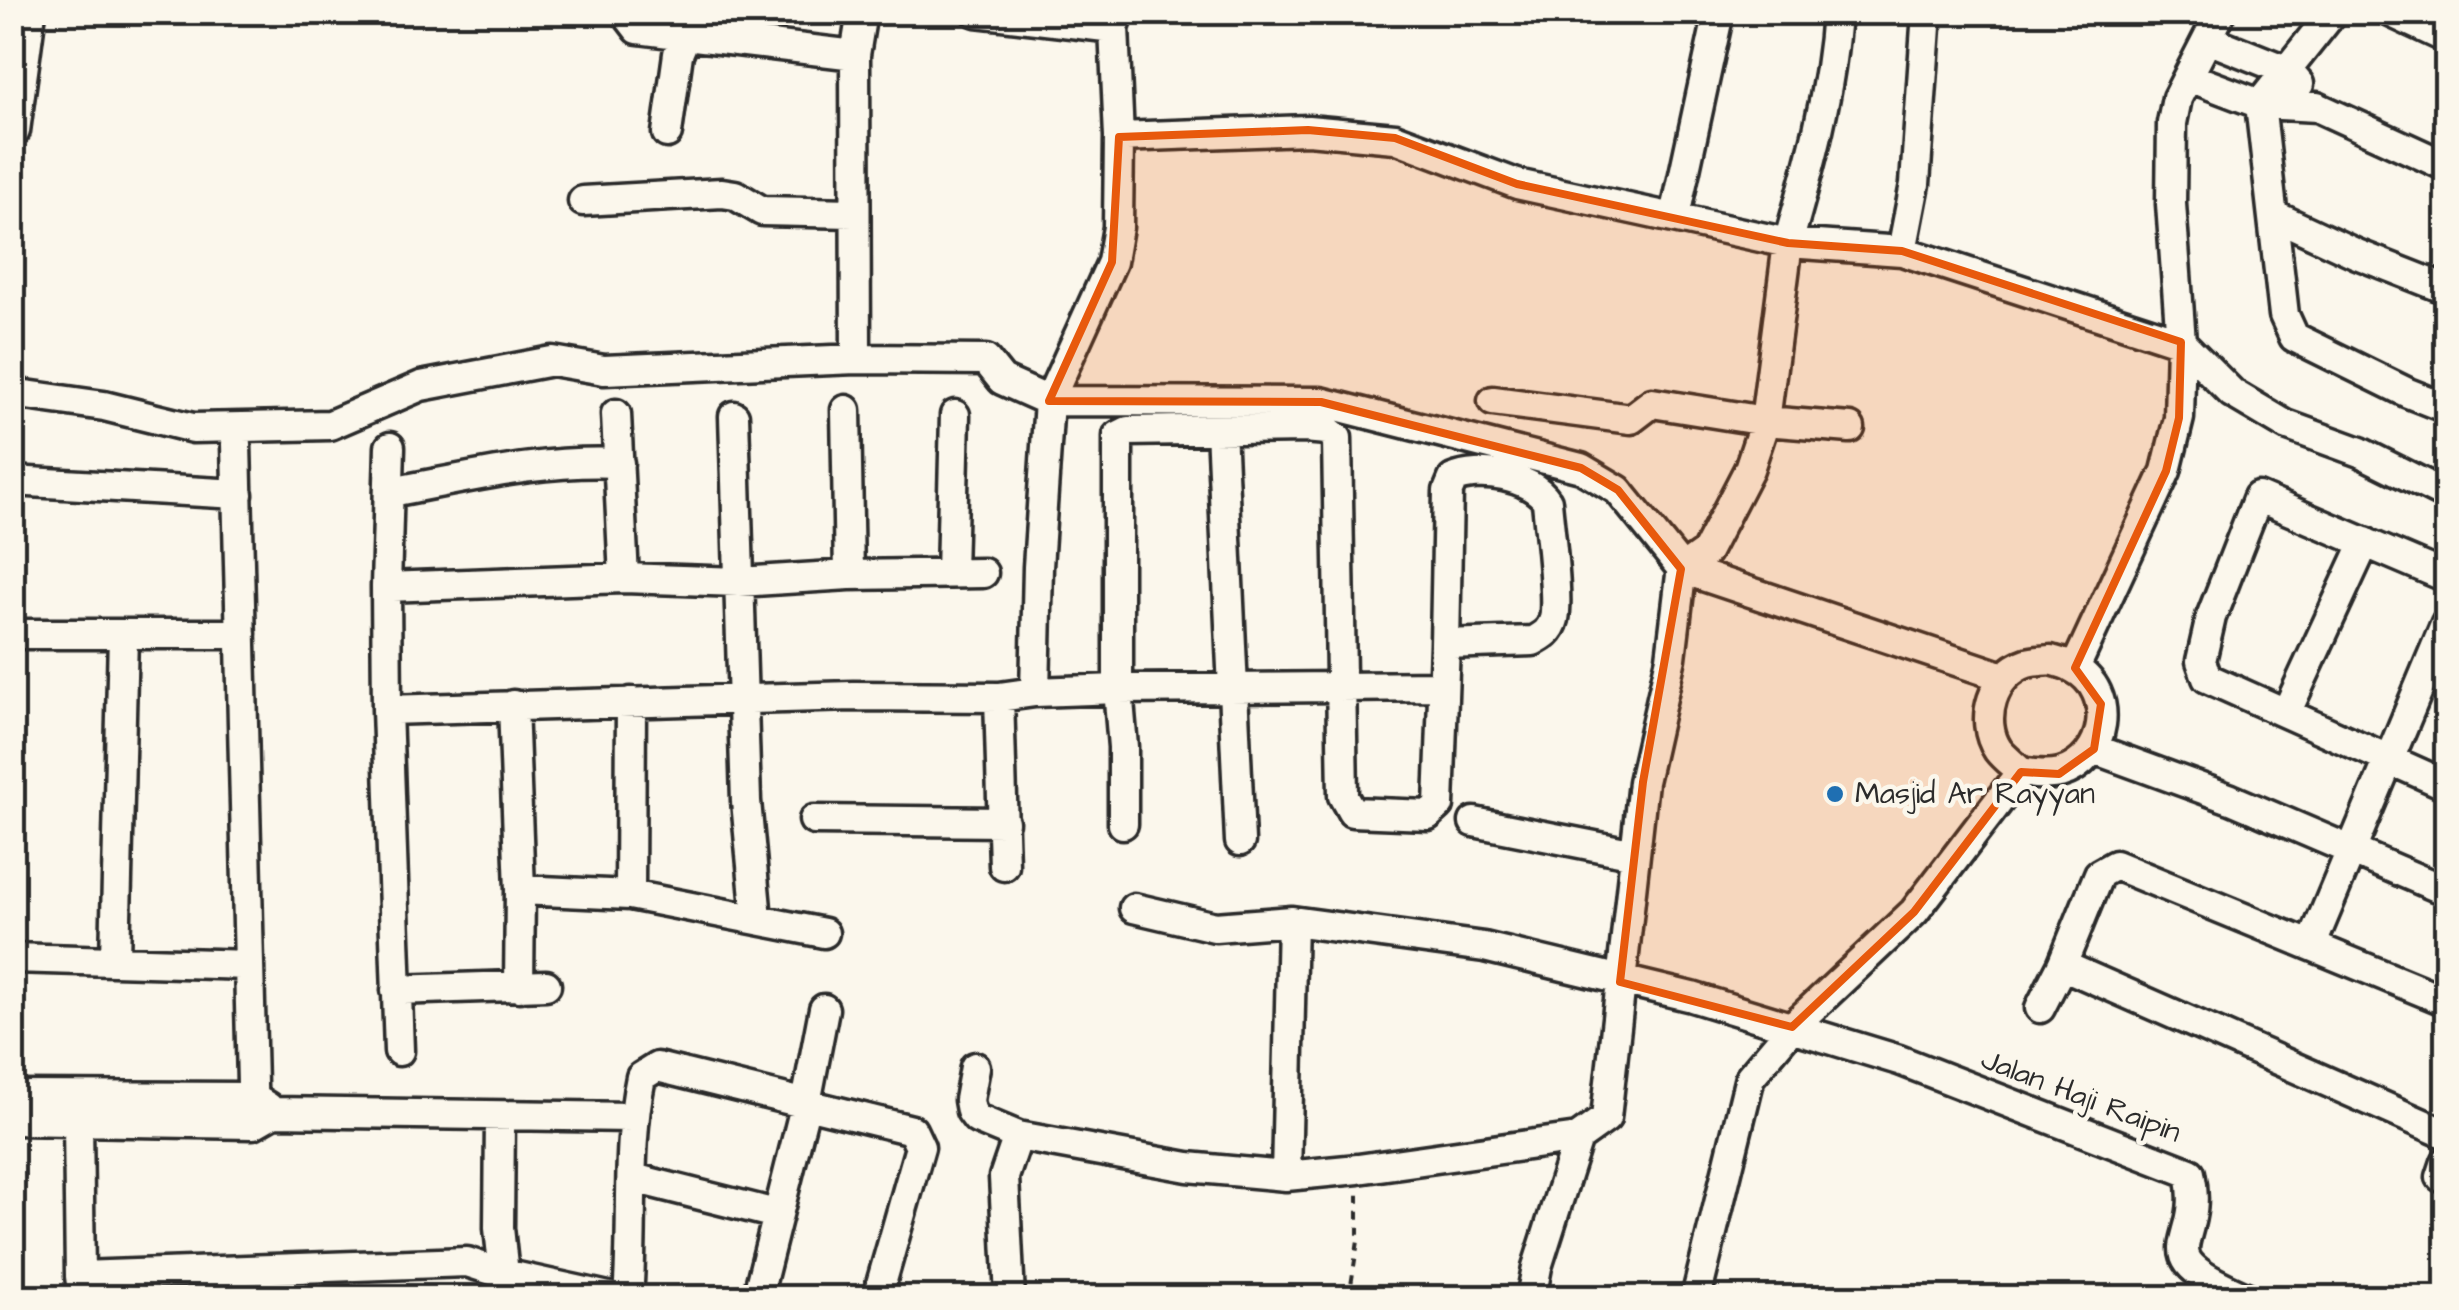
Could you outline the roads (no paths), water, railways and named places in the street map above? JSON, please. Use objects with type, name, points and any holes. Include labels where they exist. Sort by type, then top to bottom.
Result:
[{"type":"street","points":[[14,131],[31,12]]},
{"type":"street","points":[[625,12],[638,29],[855,55]]},
{"type":"street","points":[[856,359],[855,55],[862,12]]},
{"type":"street","points":[[976,12],[1117,20],[1118,227],[1112,262],[1049,400],[1035,692]]},
{"type":"street","points":[[1675,216],[1719,12]]},
{"type":"street","points":[[975,1067],[971,1111],[977,1119],[1018,1136],[1188,1167],[1286,1176],[1358,1170],[1578,1138],[1606,1118],[1643,782],[1671,658],[1682,570],[1706,552],[1748,469],[1765,421],[1788,242],[1817,145],[1833,55],[1836,12]]},
{"type":"street","points":[[1902,251],[1915,184],[1927,12]]},
{"type":"street","points":[[2075,668],[2166,471],[2176,438],[2180,342],[2172,123],[2176,98],[2221,12]]},
{"type":"street","points":[[2332,12],[2260,104],[2284,315],[2294,338],[2446,408]]},
{"type":"street","points":[[2390,12],[2446,38]]},
{"type":"street","points":[[668,134],[678,54],[686,35]]},
{"type":"street","points":[[2208,39],[2288,71],[2318,107]]},
{"type":"street","points":[[2189,77],[2260,104],[2318,107],[2446,166]]},
{"type":"street","points":[[1119,137],[1308,130],[1395,138],[1517,184],[1788,242],[1902,251],[2180,342],[2232,393],[2286,425],[2360,452],[2446,495]]},
{"type":"street","points":[[583,200],[722,194],[735,195],[762,210],[853,204]]},
{"type":"street","points":[[772,197],[853,204]]},
{"type":"street","points":[[2274,215],[2357,254],[2446,288]]},
{"type":"street","points":[[12,393],[104,406],[193,428],[330,425],[421,386],[552,361],[604,370],[856,359],[986,360],[1002,380],[1049,400],[1320,402],[1582,468],[1618,490],[1682,570],[2004,678]]},
{"type":"street","points":[[2180,408],[2232,393]]},
{"type":"street","points":[[1493,400],[1632,419],[1652,403],[1765,421],[1850,428]]},
{"type":"street","points":[[846,410],[849,575]]},
{"type":"street","points":[[616,414],[624,578]]},
{"type":"street","points":[[951,573],[956,415]]},
{"type":"street","points":[[734,416],[746,801],[756,919]]},
{"type":"street","points":[[1123,824],[1124,747],[1118,689],[1118,436],[1149,428],[1304,428],[1327,430],[1337,438],[1340,689],[1346,805],[1352,812],[1428,815],[1439,806],[1448,491],[1453,479],[1466,473],[1524,481],[1539,488],[1547,501],[1555,609],[1550,628],[1533,641],[1446,644]]},
{"type":"street","points":[[1221,430],[1240,841]]},
{"type":"street","points":[[236,444],[249,964],[260,1111]]},
{"type":"street","points":[[390,448],[387,710],[399,1051]]},
{"type":"street","points":[[391,492],[532,466],[583,461],[619,463]]},
{"type":"street","points":[[12,481],[238,494]]},
{"type":"street","points":[[2446,577],[2258,497],[2211,617],[2200,661],[2207,678],[2446,785]]},
{"type":"street","points":[[2287,711],[2365,542]]},
{"type":"street","points":[[386,586],[624,578],[739,582],[983,573]]},
{"type":"street","points":[[2312,944],[2446,623]]},
{"type":"street","points":[[12,634],[241,634]]},
{"type":"street","points":[[115,958],[123,636]]},
{"type":"street","points":[[2051,660],[2075,668],[2092,683],[2101,704],[2102,727],[2094,748],[2079,764],[2059,774],[2021,772],[1997,749],[1988,725],[1991,699],[2004,678],[2025,663],[2051,660]]},
{"type":"street","points":[[387,710],[742,698],[999,697],[1118,689],[1442,686]]},
{"type":"street","points":[[999,697],[1004,866]]},
{"type":"street","points":[[630,895],[631,702]]},
{"type":"street","points":[[396,990],[532,986],[520,890],[513,705]]},
{"type":"street","points":[[2094,748],[2231,799],[2446,891]]},
{"type":"street","points":[[1696,1298],[1750,1077],[1792,1027],[1914,912],[2021,772]]},
{"type":"street","points":[[814,820],[1004,822]]},
{"type":"street","points":[[1474,822],[1635,854]]},
{"type":"street","points":[[2040,1008],[2099,874],[2115,865],[2446,1002]]},
{"type":"street","points":[[520,890],[630,895],[824,934]]},
{"type":"street","points":[[1134,908],[1215,927],[1292,921],[1484,947],[1692,997],[1792,1027]]},
{"type":"street","points":[[1286,1176],[1292,921]]},
{"type":"street","points":[[12,958],[249,964]]},
{"type":"street","points":[[2062,965],[2446,1134]]},
{"type":"street","points":[[757,1298],[806,1103],[824,1009]]},
{"type":"street","name":"Jalan Haji Raipin","points":[[1792,1027],[1899,1060],[2190,1173],[2196,1198],[2182,1245],[2184,1259],[2206,1280],[2248,1298]]},
{"type":"street","points":[[628,1298],[632,1117],[641,1076],[657,1067],[912,1130],[920,1147],[877,1298]]},
{"type":"street","points":[[12,1096],[260,1111],[632,1117]]},
{"type":"street","points":[[12,1120],[78,1122],[260,1111]]},
{"type":"street","points":[[500,1117],[499,1228],[504,1274]]},
{"type":"street","points":[[78,1122],[82,1287],[466,1262],[613,1298]]},
{"type":"street","points":[[1010,1298],[1004,1177],[1018,1136]]},
{"type":"street","points":[[1531,1298],[1578,1138]]},
{"type":"street","points":[[633,1178],[776,1214]]},
{"type":"place","name":"Masjid Ar Rayyan","points":[[1835,794]]}]
